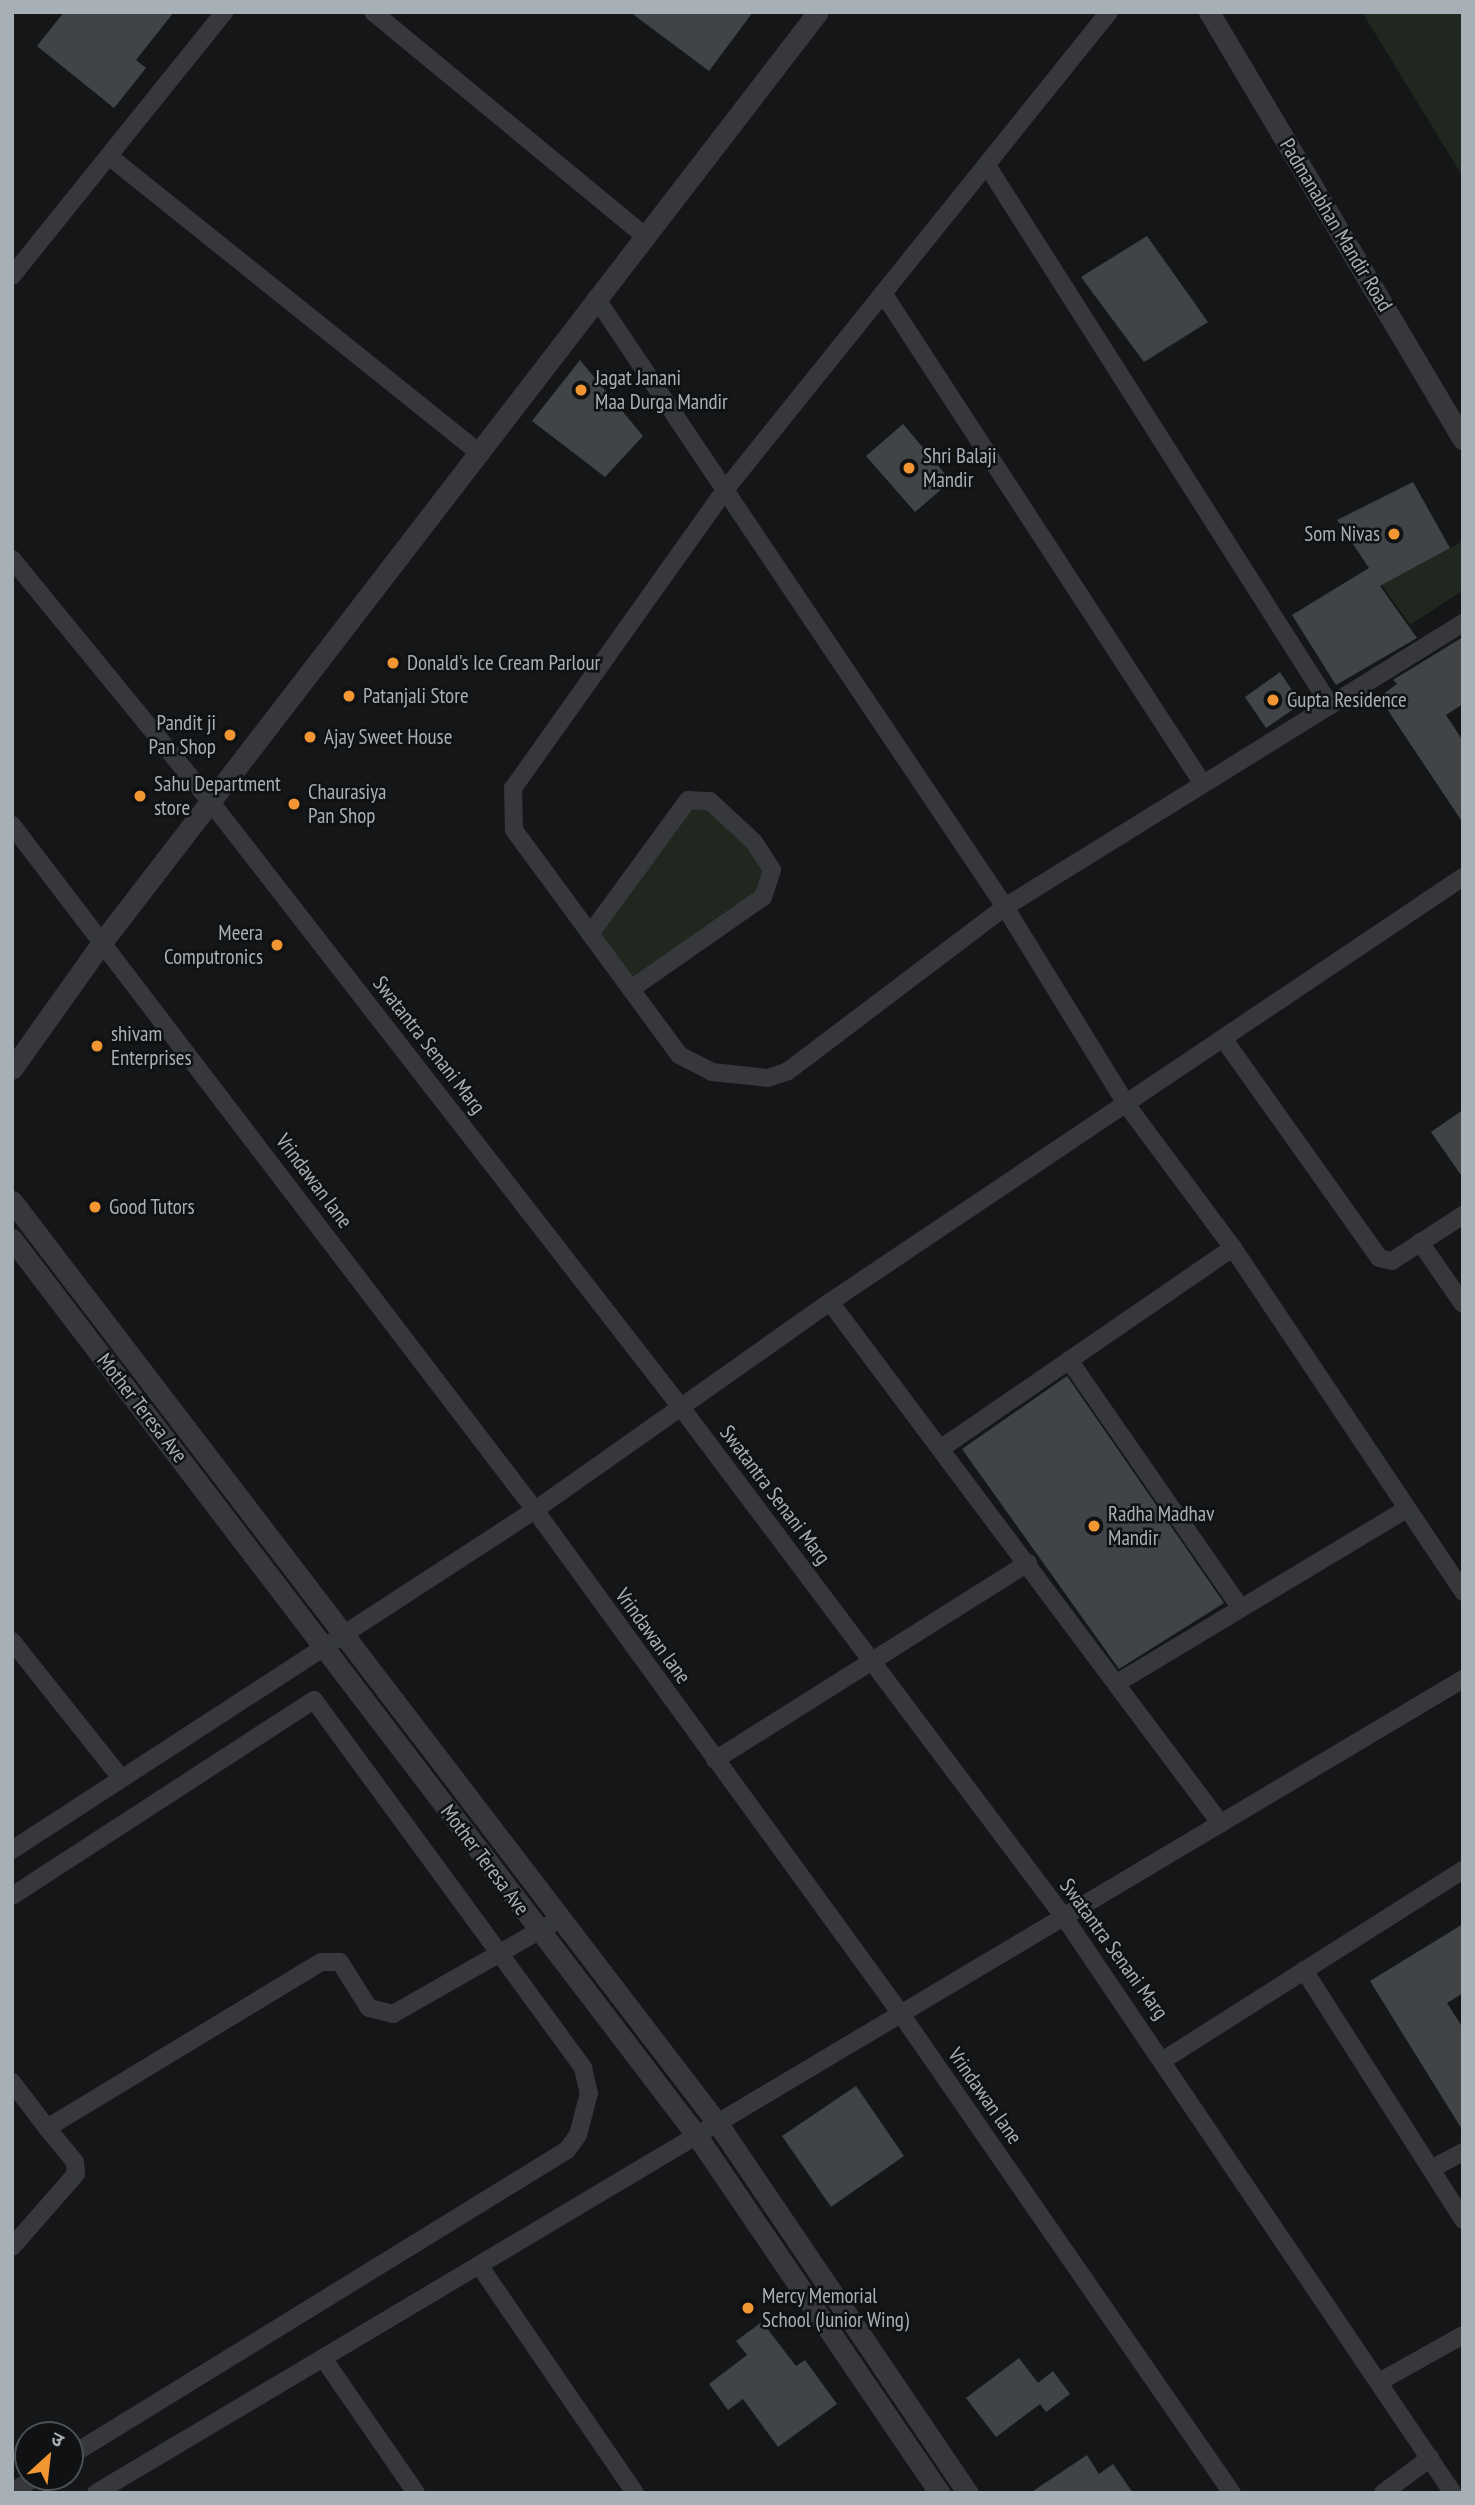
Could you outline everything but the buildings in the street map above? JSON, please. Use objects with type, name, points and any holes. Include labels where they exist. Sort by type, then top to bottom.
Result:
[{"type":"street","points":[[12,276],[224,12]]},
{"type":"street","points":[[373,12],[644,235]]},
{"type":"street","points":[[12,1069],[103,941],[818,12]]},
{"type":"street","points":[[1109,12],[988,167],[725,490],[513,788],[514,830],[679,1055],[712,1072],[768,1078],[788,1071],[1005,907],[1463,623]]},
{"type":"street","name":"Padmanabhan Mandir Road","points":[[1209,12],[1463,439]]},
{"type":"street","points":[[110,157],[478,452]]},
{"type":"street","points":[[988,167],[1330,705]]},
{"type":"street","points":[[883,293],[1203,784]]},
{"type":"street","points":[[596,298],[1005,907],[1126,1104],[1233,1248],[1463,1592]]},
{"type":"street","name":"Swatantra Senani Marg","points":[[12,559],[210,801],[680,1406],[1064,1917],[1165,2059],[1454,2493]]},
{"type":"street","points":[[590,934],[688,800],[710,801],[754,842],[772,870],[763,897],[631,989]]},
{"type":"street","name":"Vrindawan lane","points":[[12,825],[534,1510],[901,2014],[1232,2493]]},
{"type":"street","points":[[12,1850],[534,1510],[830,1302],[1225,1041],[1463,877]]},
{"type":"street","points":[[1225,1041],[1370,1251],[1392,1261],[1463,1215]]},
{"type":"street","points":[[12,1201],[335,1641],[561,1918],[718,2124],[968,2493]]},
{"type":"street","name":"Mother Teresa Ave","points":[[12,1239],[335,1641],[540,1934],[697,2136],[940,2493]]},
{"type":"street","points":[[1420,1242],[1463,1304]]},
{"type":"street","points":[[943,1447],[1233,1248]]},
{"type":"street","points":[[830,1302],[943,1447],[1221,1824]]},
{"type":"street","points":[[1069,1360],[1241,1608]]},
{"type":"street","points":[[1117,1683],[1407,1509]]},
{"type":"street","points":[[715,1760],[873,1665],[1028,1563]]},
{"type":"street","points":[[12,1641],[121,1778]]},
{"type":"street","points":[[96,2493],[1463,1679]]},
{"type":"street","points":[[12,1896],[314,1700],[583,2068],[589,2093],[578,2135],[567,2150],[84,2447]]},
{"type":"street","points":[[1165,2059],[1463,1870]]},
{"type":"street","points":[[47,2128],[326,1960],[340,1962],[369,2008],[387,2015],[503,1956],[561,1918]]},
{"type":"street","points":[[1304,1970],[1463,2220]]},
{"type":"street","points":[[12,2082],[75,2162],[76,2174],[12,2247]]},
{"type":"street","points":[[1431,2169],[1463,2152]]},
{"type":"street","points":[[479,2265],[635,2493]]},
{"type":"street","points":[[1378,2382],[1463,2335]]},
{"type":"street","points":[[323,2358],[416,2493]]},
{"type":"street","points":[[1383,2493],[1430,2458]]},
{"type":"shaded area","points":[[1362,12],[1463,12],[1463,177]]},
{"type":"shaded area","points":[[1463,541],[1463,590],[1410,625],[1382,585]]},
{"type":"shaded area","points":[[697,801],[751,845],[765,867],[760,896],[631,984],[594,934]]},
{"type":"place","name":"Jagat Janani Maa Durga Mandir","points":[[581,390]]},
{"type":"place","name":"Shri Balaji Mandir","points":[[909,468]]},
{"type":"place","name":"Som Nivas","points":[[1394,534]]},
{"type":"place","name":"Donald's Ice Cream Parlour","points":[[393,663]]},
{"type":"place","name":"Patanjali Store","points":[[349,696]]},
{"type":"place","name":"Gupta Residence","points":[[1273,700]]},
{"type":"place","name":"Pandit ji Pan Shop","points":[[230,735]]},
{"type":"place","name":"Ajay Sweet House","points":[[310,737]]},
{"type":"place","name":"Sahu Department store","points":[[140,796]]},
{"type":"place","name":"Chaurasiya Pan Shop","points":[[294,804]]},
{"type":"place","name":"Meera Computronics","points":[[277,945]]},
{"type":"place","name":"shivam Enterprises","points":[[97,1046]]},
{"type":"place","name":"Good Tutors","points":[[95,1207]]},
{"type":"place","name":"Radha Madhav Mandir","points":[[1094,1526]]},
{"type":"place","name":"Mercy Memorial School (Junior Wing)","points":[[748,2308]]}]
